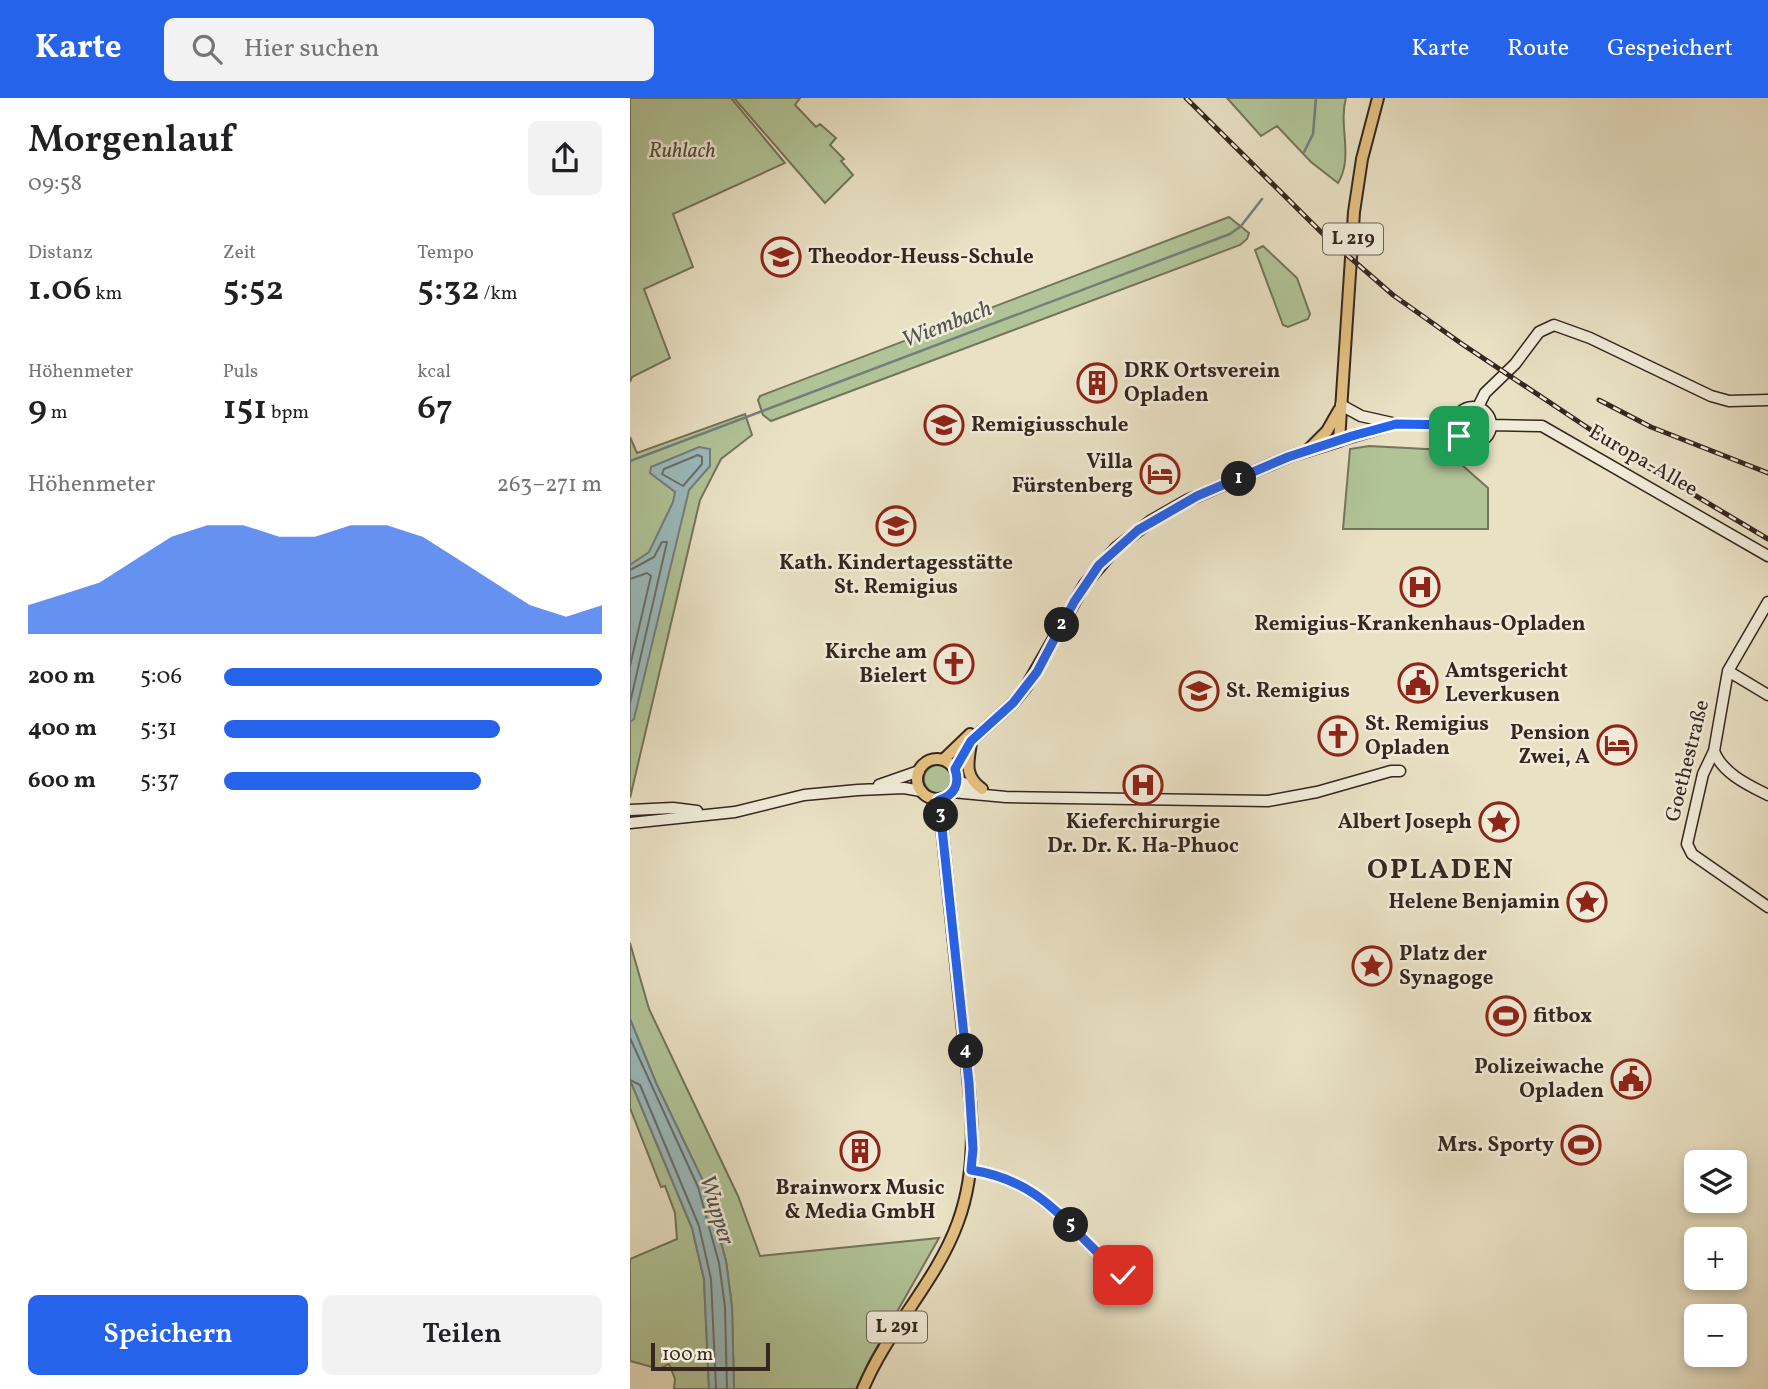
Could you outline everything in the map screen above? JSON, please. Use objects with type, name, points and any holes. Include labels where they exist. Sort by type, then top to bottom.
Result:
[{"type":"main road","name":"L 219","points":[[955,769],[971,741],[1013,703],[1037,672],[1085,584],[1119,545],[1151,521],[1186,501],[1339,441],[1358,182],[1378,98]]},
{"type":"main road","name":"L 219","points":[[1306,452],[1327,431],[1341,405]]},
{"type":"main road","name":"L 219","points":[[919,771],[929,761],[944,759],[975,730],[999,715]]},
{"type":"main road","points":[[971,741],[967,772],[971,781],[982,789]]},
{"type":"main road","points":[[939,800],[952,793],[957,781],[955,769],[944,759]]},
{"type":"main road","points":[[919,771],[918,785],[921,791]]},
{"type":"main road","name":"L 219","points":[[921,791],[927,797],[939,800]]},
{"type":"main road","name":"L 291","points":[[863,1389],[872,1367],[935,1267],[957,1224],[971,1170],[973,1149],[969,1083],[939,800]]},
{"type":"street","points":[[1478,407],[1485,393],[1509,371],[1539,332],[1554,325],[1590,338],[1711,396],[1729,401],[1768,400]]},
{"type":"street","points":[[1341,405],[1361,416],[1396,424],[1455,425]]},
{"type":"street","points":[[1478,407],[1489,416],[1491,425],[1488,435],[1473,443],[1463,440],[1455,425],[1462,410],[1478,407]]},
{"type":"street","points":[[1339,441],[1396,424]]},
{"type":"street","name":"Europa-Allee","points":[[1491,425],[1542,426],[1768,556]]},
{"type":"street","name":"Goethestraße","points":[[1768,602],[1728,671],[1714,751],[1703,774],[1687,844],[1692,854],[1768,907]]},
{"type":"street","points":[[1728,671],[1768,695]]},
{"type":"street","points":[[1714,751],[1717,760],[1740,781],[1768,795]]},
{"type":"street","name":"L 219","points":[[858,790],[886,784],[919,771]]},
{"type":"street","points":[[952,793],[1006,797],[1268,801],[1400,771]]},
{"type":"street","points":[[957,781],[1006,797]]},
{"type":"street","name":"L 219","points":[[630,823],[735,812],[804,795],[904,788],[921,791]]},
{"type":"street","name":"L 219","points":[[630,810],[673,807],[704,814]]},
{"type":"street","points":[[971,1170],[1002,1176],[1040,1196],[1123,1275]]},
{"type":"green space","name":"Ruhlach","points":[[630,98],[731,98],[785,163],[673,214],[693,267],[644,289],[670,358],[632,377],[630,382]]},
{"type":"green space","points":[[734,98],[800,98],[795,105],[816,127],[820,124],[836,138],[830,145],[844,159],[841,161],[853,175],[825,203]]},
{"type":"green space","points":[[1227,98],[1346,98],[1345,163],[1338,183],[1311,162],[1277,126],[1261,136]]},
{"type":"green space","points":[[1229,217],[1249,233],[1240,245],[771,421],[763,415],[758,400],[760,396]]},
{"type":"green space","points":[[1263,246],[1297,278],[1310,314],[1308,319],[1288,327],[1283,325],[1255,250]]},
{"type":"green space","points":[[1473,412],[1483,415],[1486,425],[1483,435],[1473,438],[1463,435],[1460,425],[1463,415]]},
{"type":"green space","points":[[745,414],[752,435],[721,459],[700,500],[630,798],[630,437],[637,453]]},
{"type":"green space","points":[[1369,446],[1445,450],[1488,488],[1488,529],[1343,529],[1350,449]]},
{"type":"green space","points":[[938,765],[948,769],[952,779],[948,789],[938,793],[928,789],[924,779],[928,769]]},
{"type":"green space","points":[[630,943],[649,1009],[738,1196],[760,1256],[939,1238],[856,1389],[734,1389],[732,1307],[726,1261],[705,1185],[656,1083],[630,1019]]},
{"type":"green space","points":[[630,1080],[692,1228],[704,1279],[709,1389],[674,1389],[675,1379],[669,1364],[659,1369],[630,1361],[630,1259],[677,1239],[675,1213],[665,1186],[661,1187],[630,1108]]},
{"type":"water","points":[[699,447],[710,449],[710,466],[689,490],[634,719],[630,722],[630,565],[649,552],[673,502],[675,492],[650,473],[651,467]]},
{"type":"water","points":[[630,1019],[656,1083],[705,1185],[726,1261],[732,1307],[734,1389],[709,1389],[704,1279],[692,1228],[630,1080]]},
{"type":"waterway","name":"Wiembach","points":[[1304,152],[1313,134],[1316,98]]},
{"type":"waterway","name":"Wiembach","points":[[630,461],[1230,234],[1241,226],[1262,199]]},
{"type":"railway","points":[[1186,98],[1323,234],[1393,295],[1636,460],[1768,539]]},
{"type":"railway","points":[[1599,400],[1651,427],[1768,473]]},
{"type":"place","name":"Theodor-Heuss-Schule","points":[[781,257]]},
{"type":"place","name":"DRK Ortsverein Opladen","points":[[1097,383]]},
{"type":"place","name":"Remigiusschule","points":[[944,425]]},
{"type":"place","name":"Villa Fürstenberg","points":[[1160,474]]},
{"type":"place","name":"Kath. Kindertagesstätte St. Remigius","points":[[896,526]]},
{"type":"place","name":"Remigius-Krankenhaus-Opladen","points":[[1420,587]]},
{"type":"place","name":"Kirche am Bielert","points":[[954,664]]},
{"type":"place","name":"Amtsgericht Leverkusen","points":[[1418,683]]},
{"type":"place","name":"St. Remigius","points":[[1199,691]]},
{"type":"place","name":"St. Remigius Opladen","points":[[1338,736]]},
{"type":"place","name":"Pension Zwei, A","points":[[1617,745]]},
{"type":"place","name":"Kieferchirurgie Dr. Dr. K. Ha-Phuoc","points":[[1143,785]]},
{"type":"place","name":"Albert Joseph","points":[[1499,822]]},
{"type":"place","name":"Helene Benjamin","points":[[1587,902]]},
{"type":"place","name":"Platz der Synagoge","points":[[1372,966]]},
{"type":"place","name":"fitbox","points":[[1506,1016]]},
{"type":"place","name":"Polizeiwache Opladen","points":[[1631,1079]]},
{"type":"place","name":"Mrs. Sporty","points":[[1581,1145]]},
{"type":"place","name":"Brainworx Music & Media GmbH","points":[[860,1151]]},
{"type":"district","name":"OPLADEN","points":[[1441,870]]},
{"type":"route","points":[[1123,1275],[1040,1196],[1018,1182],[992,1173],[971,1170],[973,1149],[969,1083],[949,872],[939,800],[949,796],[956,787],[955,769],[962,752],[1013,703],[1037,672],[1074,602],[1099,565],[1138,530],[1197,496],[1288,457],[1360,433],[1396,424],[1427,427],[1455,425],[1459,436]]},
{"type":"water label","name":"Wupper","points":[[716,1210]]}]
